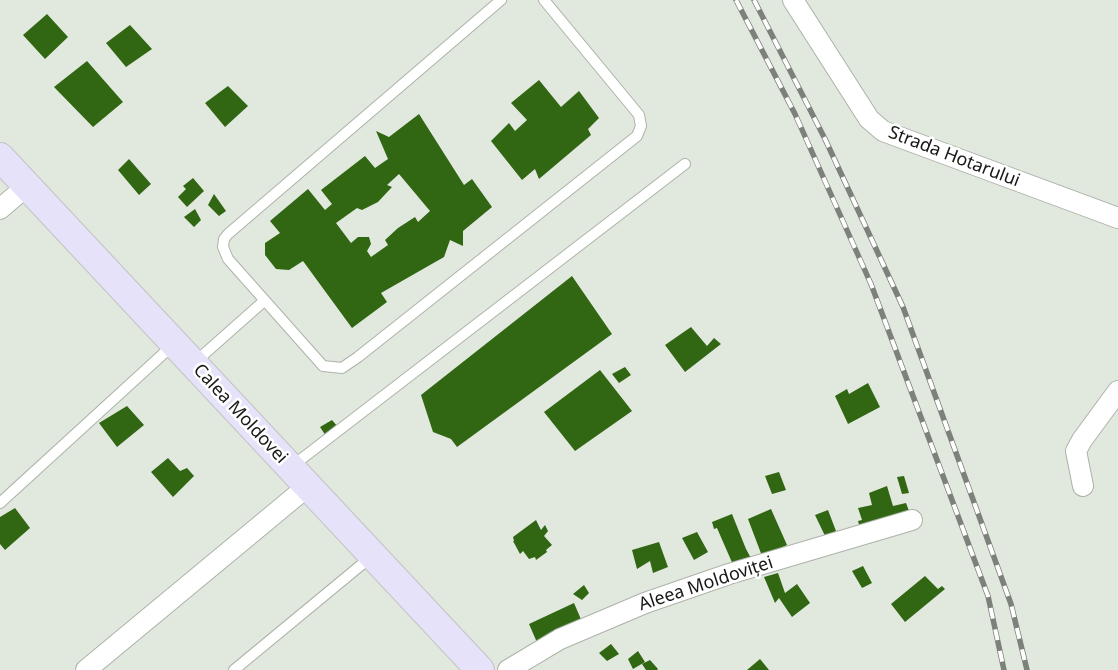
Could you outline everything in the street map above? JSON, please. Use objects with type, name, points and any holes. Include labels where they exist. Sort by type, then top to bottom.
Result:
[{"type":"main road","name":"Calea Moldovei","points":[[0,157],[480,670]]},
{"type":"street","name":"Strada Hotarului","points":[[793,0],[869,119],[883,131],[1118,218]]},
{"type":"street","points":[[0,209],[27,186]]},
{"type":"street","points":[[1083,486],[1076,451],[1118,391]]},
{"type":"street","points":[[86,670],[299,477]]},
{"type":"street","name":"Aleea Moldoviței","points":[[508,670],[560,638],[645,603],[729,574],[912,520]]},
{"type":"lane","points":[[501,0],[224,239],[224,247],[228,259],[323,366],[342,368],[358,357],[637,136],[641,126],[639,115],[544,0]]},
{"type":"lane","points":[[299,477],[685,164]]},
{"type":"lane","points":[[193,364],[264,301]]},
{"type":"lane","points":[[0,503],[175,344]]},
{"type":"lane","points":[[234,670],[373,556]]},
{"type":"building","points":[[47,14],[68,37],[45,59],[23,35]]},
{"type":"building","points":[[130,25],[152,49],[126,67],[106,43]]},
{"type":"building","points":[[87,61],[123,102],[93,127],[54,87]]},
{"type":"building","points":[[539,80],[561,107],[579,91],[599,118],[588,129],[591,135],[539,179],[535,169],[522,180],[491,141],[509,123],[515,131],[527,120],[511,103]]},
{"type":"building","points":[[228,86],[248,106],[225,127],[205,103]]},
{"type":"building","points":[[419,114],[464,185],[472,179],[492,207],[463,231],[463,246],[450,240],[444,257],[381,293],[387,302],[352,328],[303,261],[289,270],[276,269],[265,255],[265,243],[280,233],[270,221],[308,189],[325,210],[332,204],[321,190],[365,156],[375,168],[388,159],[376,131],[389,137]],"holes":[[[399,174],[430,211],[418,222],[415,217],[398,228],[385,240],[388,245],[371,257],[367,251],[371,244],[369,237],[358,237],[351,243],[336,223],[357,208],[362,210],[378,202],[392,187],[387,185]]]},
{"type":"building","points":[[129,159],[151,184],[139,195],[118,170]]},
{"type":"building","points":[[193,178],[204,191],[187,207],[178,197],[186,189],[183,186]]},
{"type":"building","points":[[214,194],[226,211],[219,216],[208,205]]},
{"type":"building","points":[[195,209],[201,220],[194,227],[184,217]]},
{"type":"building","points":[[572,276],[612,334],[457,447],[451,439],[433,432],[421,395]]},
{"type":"building","points":[[691,327],[707,346],[714,338],[721,344],[685,372],[665,345]]},
{"type":"building","points":[[625,367],[631,375],[619,383],[612,374]]},
{"type":"building","points":[[600,370],[632,411],[575,451],[544,412]]},
{"type":"building","points":[[868,383],[880,407],[848,424],[835,396],[847,389],[849,394]]},
{"type":"building","points":[[127,406],[144,425],[117,447],[99,423]]},
{"type":"building","points":[[332,420],[338,427],[326,436],[320,427]]},
{"type":"building","points":[[168,458],[180,471],[187,468],[194,476],[173,497],[151,472]]},
{"type":"building","points":[[779,472],[786,490],[772,494],[765,476]]},
{"type":"building","points":[[904,476],[909,493],[902,494],[897,477]]},
{"type":"building","points":[[887,486],[893,506],[906,503],[909,511],[860,528],[858,521],[862,520],[858,508],[872,505],[869,493]]},
{"type":"building","points":[[15,508],[30,528],[5,550],[0,544],[0,517]]},
{"type":"building","points":[[771,509],[787,545],[762,556],[748,519]]},
{"type":"building","points":[[828,510],[836,531],[826,538],[815,515]]},
{"type":"building","points":[[732,514],[752,560],[734,567],[717,528],[714,529],[712,522]]},
{"type":"building","points":[[536,520],[541,530],[545,525],[548,531],[544,536],[552,545],[546,550],[547,552],[536,560],[535,557],[529,559],[523,551],[520,554],[513,541],[513,537]]},
{"type":"building","points":[[697,532],[708,552],[694,560],[682,538]]},
{"type":"building","points":[[659,542],[668,567],[653,573],[650,561],[637,569],[632,550]]},
{"type":"building","points":[[863,566],[872,583],[862,588],[852,571]]},
{"type":"building","points":[[778,573],[785,593],[797,584],[810,603],[792,617],[779,598],[775,603],[764,577]]},
{"type":"building","points":[[925,576],[938,589],[942,586],[945,589],[905,622],[891,604]]},
{"type":"building","points":[[584,585],[589,593],[582,600],[573,594]]},
{"type":"building","points":[[574,603],[583,624],[539,647],[529,624]]},
{"type":"building","points":[[611,644],[619,654],[607,661],[599,653]]},
{"type":"building","points":[[638,651],[645,662],[633,669],[628,659]]},
{"type":"building","points":[[760,659],[769,670],[747,670]]},
{"type":"building","points":[[650,660],[657,670],[646,670],[642,664]]},
{"type":"railway","points":[[736,0],[795,114],[871,284],[988,596],[1004,670]]},
{"type":"railway","points":[[754,0],[825,139],[903,307],[1011,604],[1027,670]]}]
